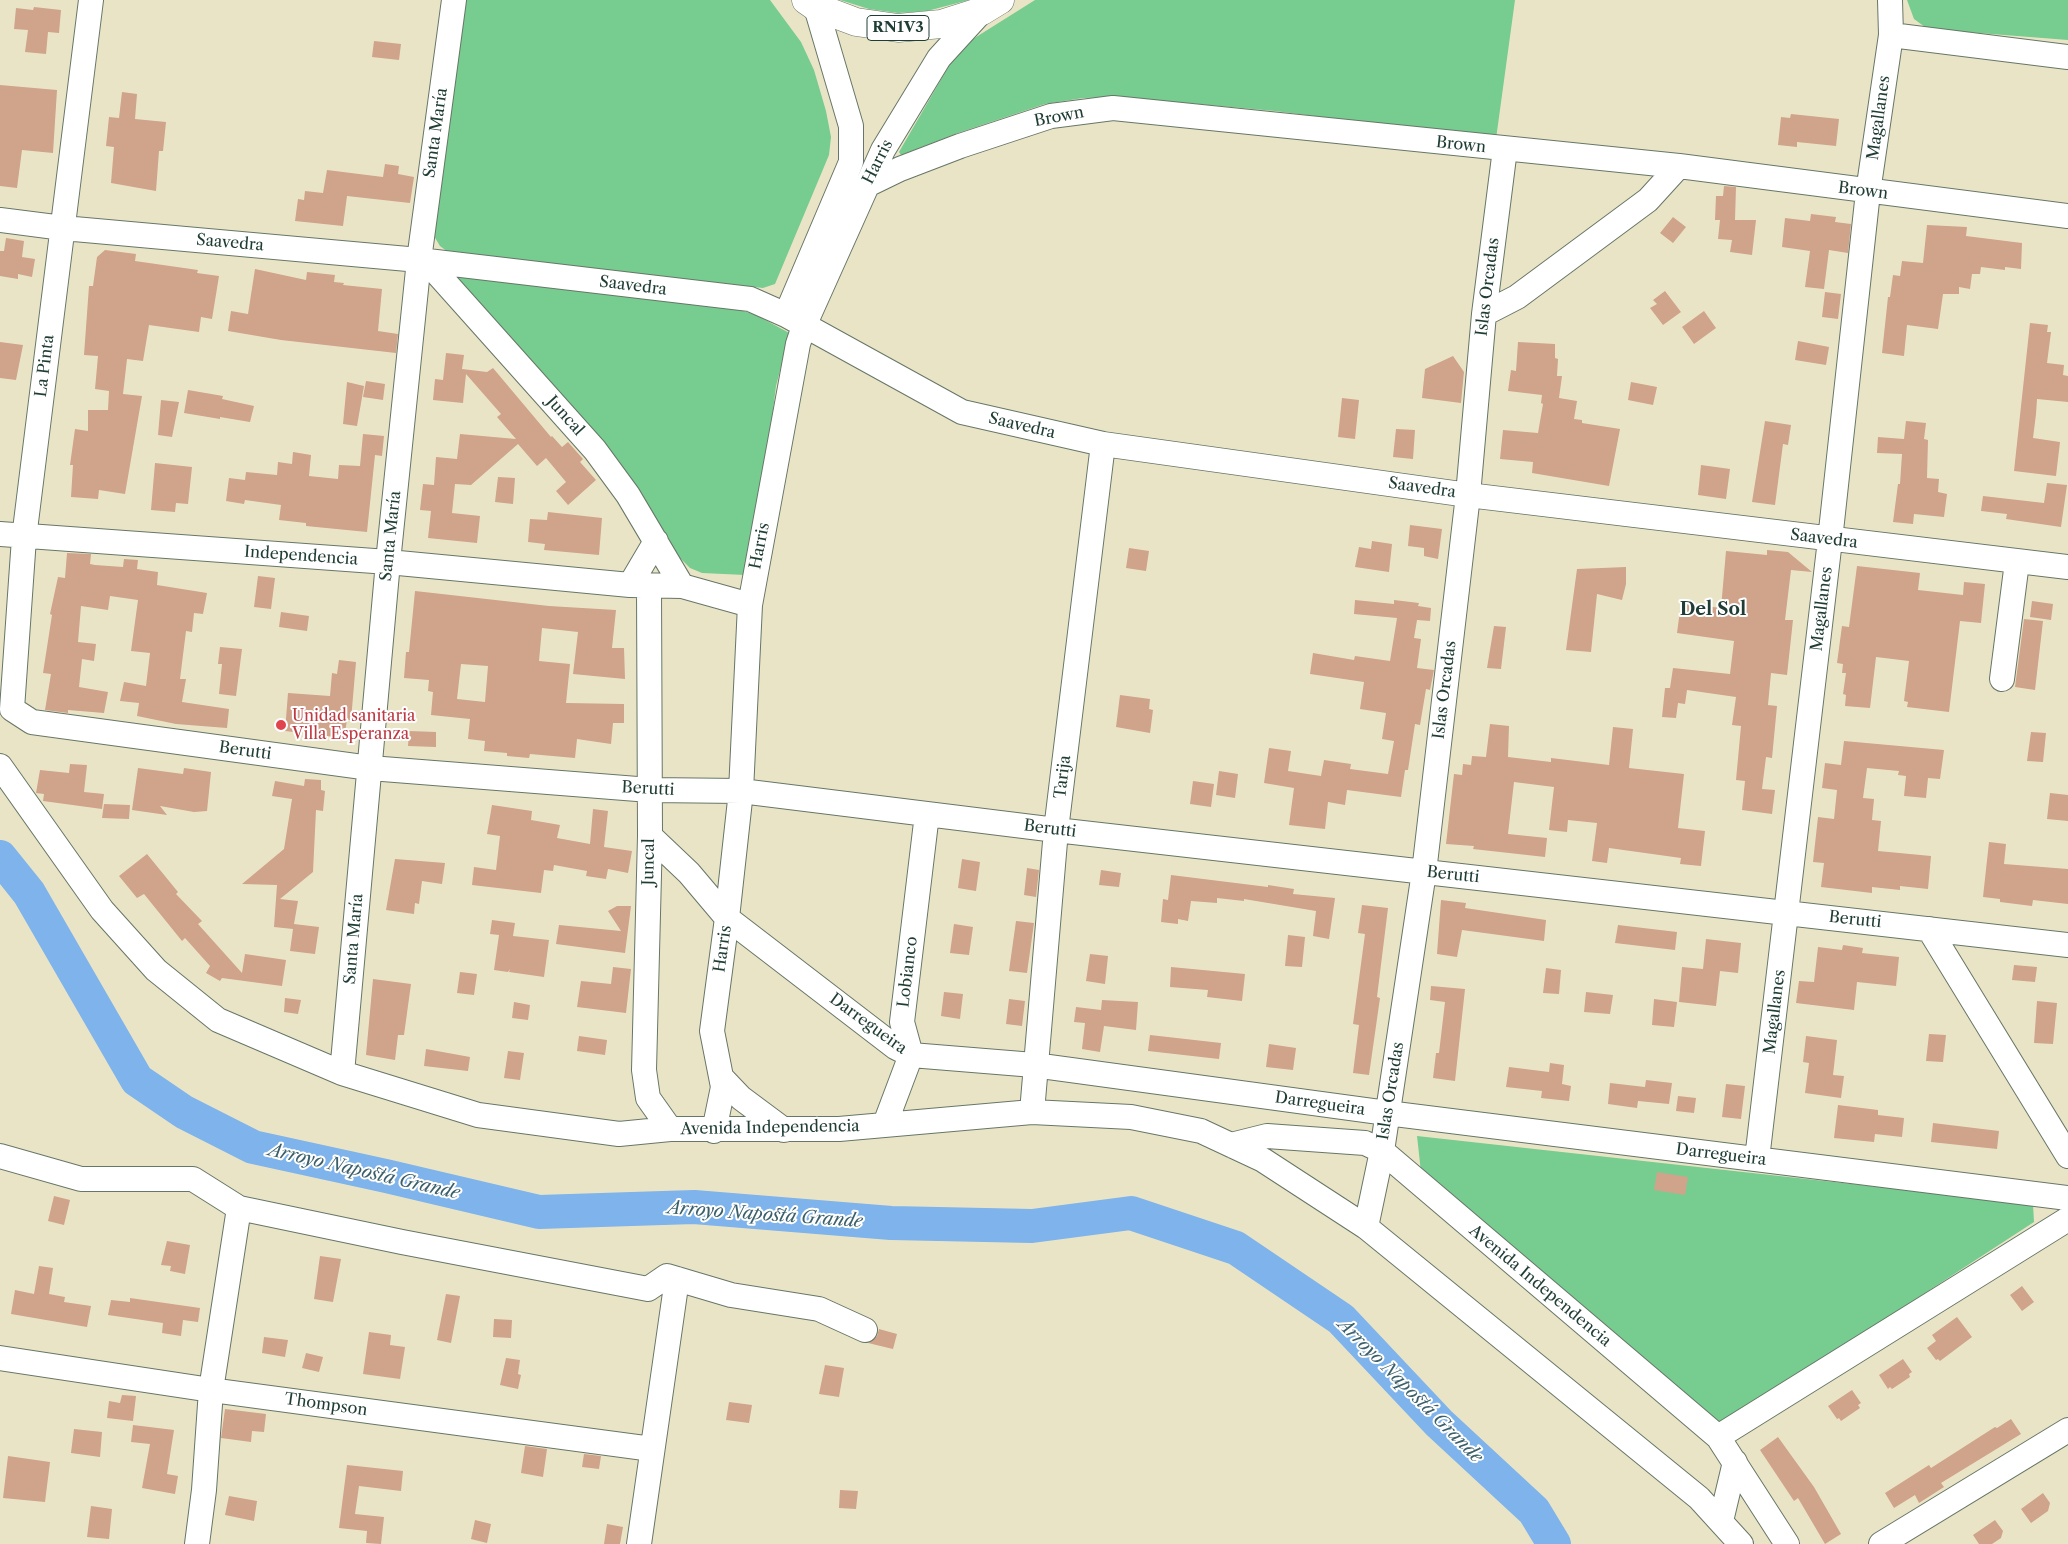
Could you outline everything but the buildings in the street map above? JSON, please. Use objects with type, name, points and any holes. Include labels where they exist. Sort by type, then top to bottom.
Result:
[{"type":"main road","name":"RN1V3","points":[[811,3],[856,22],[898,28],[941,24],[991,5]]},
{"type":"street","name":"La Pinta","points":[[32,722],[6,707],[24,538],[91,0]]},
{"type":"street","name":"Santa María","points":[[342,1073],[388,562],[454,0]]},
{"type":"street","name":"Magallanes","points":[[1757,1159],[1830,540],[1868,192],[1891,35],[1890,0]]},
{"type":"street","name":"Harris","points":[[714,1131],[723,1086],[712,1031],[741,791],[750,605],[796,354],[795,320],[851,162],[853,144],[847,111],[811,3]]},
{"type":"street","name":"Harris","points":[[795,320],[903,115],[939,58],[991,5]]},
{"type":"street","points":[[1891,35],[2068,57]]},
{"type":"street","name":"Brown","points":[[865,186],[900,169],[960,146],[1051,116],[1112,108],[1505,150],[1679,166],[1868,192],[2068,216]]},
{"type":"street","name":"Islas Orcadas","points":[[1366,1227],[1382,1152],[1424,872],[1468,495],[1484,314],[1505,150]]},
{"type":"street","points":[[1484,314],[1517,298],[1648,200],[1679,166]]},
{"type":"street","name":"Saavedra","points":[[0,220],[62,228],[423,261],[750,299],[795,320],[962,412],[1104,444],[1468,495],[1830,540],[2068,567]]},
{"type":"street","name":"Juncal","points":[[423,261],[595,450],[628,495],[682,586]]},
{"type":"street","name":"Tarija","points":[[1032,1112],[1034,1065],[1056,830],[1104,444]]},
{"type":"street","name":"Independencia","points":[[0,534],[24,538],[388,562],[639,586],[682,586],[750,605]]},
{"type":"street","points":[[639,586],[656,541]]},
{"type":"street","points":[[2002,679],[2017,562]]},
{"type":"street","name":"Juncal","points":[[639,586],[650,790],[644,1070],[648,1098],[670,1129]]},
{"type":"street","name":"Berutti","points":[[32,722],[370,768],[650,790],[741,791],[1056,830],[1786,912],[2068,946]]},
{"type":"street","name":"Avenida Independencia","points":[[0,766],[102,910],[156,970],[218,1020],[342,1073],[478,1115],[619,1134],[670,1129],[714,1131],[839,1129],[1032,1112],[1130,1117],[1201,1131],[1263,1160],[1366,1227],[1700,1498],[1741,1544]]},
{"type":"street","name":"Lobianco","points":[[911,1055],[902,1022],[927,814]]},
{"type":"street","name":"Darregueira","points":[[650,836],[689,873],[727,918],[894,1046],[911,1055],[1034,1065],[1387,1113],[2068,1198]]},
{"type":"street","points":[[1929,929],[2068,1156]]},
{"type":"street","points":[[885,1124],[911,1055]]},
{"type":"street","points":[[721,1077],[741,1098],[784,1130]]},
{"type":"street","name":"Avenida Independencia","points":[[1231,1145],[1267,1136],[1365,1143],[1382,1152],[1718,1436],[1787,1544]]},
{"type":"street","points":[[0,1156],[81,1179],[193,1179],[240,1208],[402,1242],[648,1289],[667,1276],[731,1295],[818,1309],[865,1330]]},
{"type":"street","points":[[197,1544],[204,1490],[211,1390],[240,1208]]},
{"type":"street","points":[[1718,1436],[2068,1219]]},
{"type":"street","points":[[639,1544],[676,1279]]},
{"type":"street","name":"Thompson","points":[[0,1358],[211,1390],[652,1449]]},
{"type":"street","points":[[1881,1544],[2068,1430]]},
{"type":"street","points":[[1721,1521],[1735,1462]]},
{"type":"green space","points":[[464,0],[770,0],[801,42],[814,70],[826,111],[831,137],[829,155],[775,284],[763,288],[448,252],[440,246],[434,236]]},
{"type":"green space","points":[[840,0],[969,0],[927,11],[898,13],[869,9]]},
{"type":"green space","points":[[1035,0],[1515,0],[1496,139],[1275,111],[1121,97],[1083,98],[1045,104],[958,133],[901,155],[899,152],[950,64],[965,44]]},
{"type":"green space","points":[[1907,0],[2068,0],[2068,40],[1925,27],[1914,19]]},
{"type":"green space","points":[[464,275],[740,310],[756,315],[793,335],[783,359],[776,386],[754,563],[745,575],[702,573],[690,568],[674,552],[588,425],[504,330],[461,287],[458,279],[459,276]]},
{"type":"green space","points":[[1417,1136],[2033,1204],[2034,1222],[1721,1426],[1421,1172]]},
{"type":"waterway","name":"Arroyo Napostá Grande","points":[[0,857],[29,893],[137,1080],[184,1112],[253,1147],[539,1212],[694,1207],[891,1223],[1032,1226],[1131,1213],[1236,1248],[1341,1319],[1439,1423],[1534,1511],[1554,1544]]},
{"type":"place","name":"Unidad sanitaria Villa Esperanza","points":[[281,725]]},
{"type":"district","name":"Del Sol","points":[[1713,610]]}]
